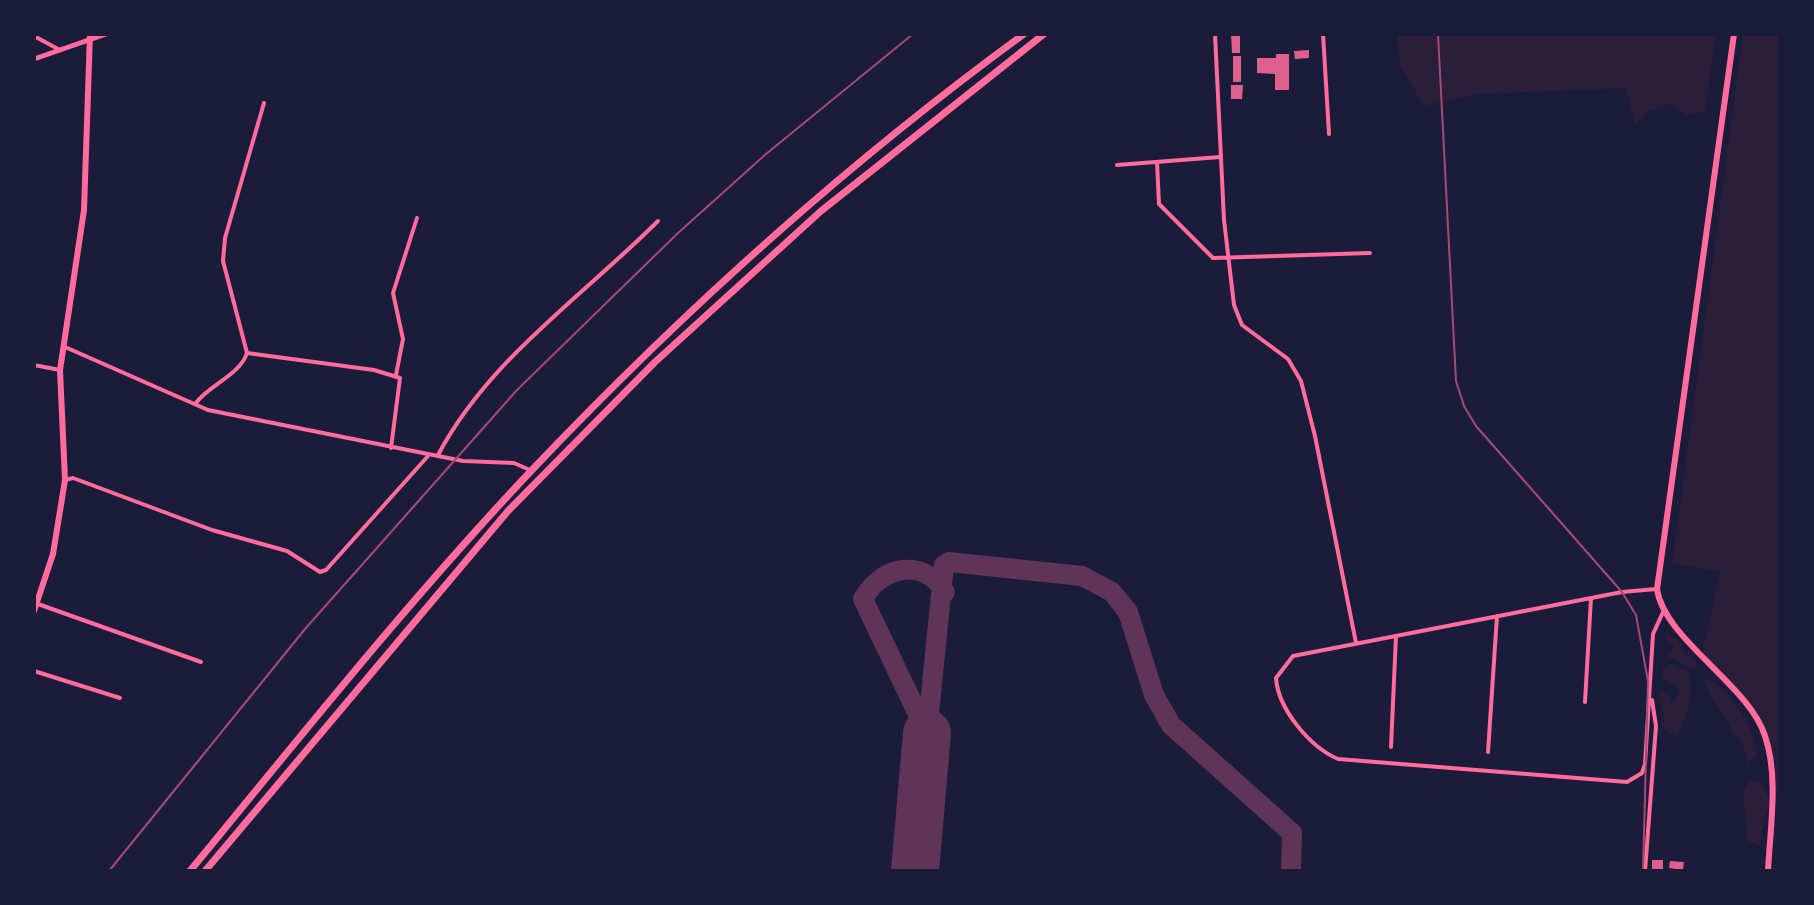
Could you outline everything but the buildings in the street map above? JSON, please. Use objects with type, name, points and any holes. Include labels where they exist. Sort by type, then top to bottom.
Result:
[{"type":"highway","points":[[190,871],[336,693],[532,471],[716,287],[865,158],[1024,34]]},
{"type":"highway","points":[[205,871],[508,511],[655,362],[821,211],[1044,34]]},
{"type":"main road","points":[[1734,34],[1657,589],[1664,610],[1757,719],[1769,755],[1768,871]]},
{"type":"main road","points":[[36,608],[55,545],[65,480],[60,370],[84,210],[89,37]]},
{"type":"street","points":[[34,59],[89,37],[106,34]]},
{"type":"street","points":[[1215,34],[1220,157],[1234,305],[1242,325],[1288,359],[1301,381],[1315,436],[1356,643]]},
{"type":"street","points":[[1323,34],[1329,134]]},
{"type":"street","points":[[34,36],[58,49]]},
{"type":"street","points":[[196,403],[214,384],[235,370],[247,353],[223,261],[225,238],[264,103]]},
{"type":"street","points":[[1117,165],[1220,157]]},
{"type":"street","points":[[1157,162],[1158,199],[1163,210],[1207,254],[1218,260],[1370,253]]},
{"type":"street","points":[[391,448],[402,384],[396,375],[403,339],[393,293],[417,218]]},
{"type":"street","points":[[438,455],[461,416],[499,367],[595,283],[658,221]]},
{"type":"street","points":[[65,347],[196,403],[235,416],[287,423],[391,448],[463,461],[514,463],[532,471]]},
{"type":"street","points":[[247,353],[396,375]]},
{"type":"street","points":[[34,365],[60,370]]},
{"type":"street","points":[[65,480],[73,478],[212,530],[287,551],[320,572],[326,570],[429,455]]},
{"type":"street","points":[[1657,589],[1591,598],[1293,656],[1276,678],[1281,703],[1320,748],[1338,759],[1627,782],[1642,773],[1645,764],[1653,634],[1664,610]]},
{"type":"street","points":[[1585,702],[1591,598]]},
{"type":"street","points":[[36,608],[201,662]]},
{"type":"street","points":[[1488,752],[1497,616]]},
{"type":"street","points":[[1391,747],[1396,636]]},
{"type":"street","points":[[34,671],[120,698]]},
{"type":"street","points":[[1645,871],[1656,726],[1651,697]]},
{"type":"street","points":[[1771,793],[1780,793]]},
{"type":"shaded area","points":[[1397,34],[1716,34],[1705,111],[1687,115],[1670,103],[1647,112],[1635,126],[1626,88],[1476,94],[1424,106],[1400,66]]},
{"type":"shaded area","points":[[1743,34],[1780,34],[1780,792],[1771,793],[1765,748],[1753,716],[1702,655],[1720,571],[1672,564]]},
{"type":"shaded area","points":[[1664,632],[1680,641],[1684,653],[1696,661],[1698,667],[1691,668],[1666,656],[1675,647],[1666,640]]},
{"type":"shaded area","points":[[1672,664],[1688,672],[1691,687],[1689,704],[1678,736],[1671,735],[1661,725],[1665,719],[1658,696],[1661,691],[1669,696],[1671,703],[1676,700],[1679,689],[1661,677],[1663,668]]},
{"type":"shaded area","points":[[1704,679],[1714,683],[1732,699],[1746,721],[1757,755],[1747,763],[1742,743],[1733,735]]},
{"type":"shaded area","points":[[1751,780],[1761,783],[1771,802],[1763,823],[1760,846],[1747,841],[1743,790]]},
{"type":"taxiway","points":[[927,733],[944,565],[949,562],[1082,576],[1112,592],[1128,612],[1154,695],[1171,725],[1292,833],[1291,871]]},
{"type":"taxiway","points":[[927,733],[863,599],[880,579],[902,570],[925,574],[945,592]]},
{"type":"runway","points":[[915,871],[927,733]]},
{"type":"railway","points":[[109,871],[305,629],[517,390],[678,233],[766,154],[913,34]]},
{"type":"railway","points":[[1438,34],[1456,381],[1464,406],[1476,426],[1622,592],[1636,615],[1648,681],[1643,871]]}]
